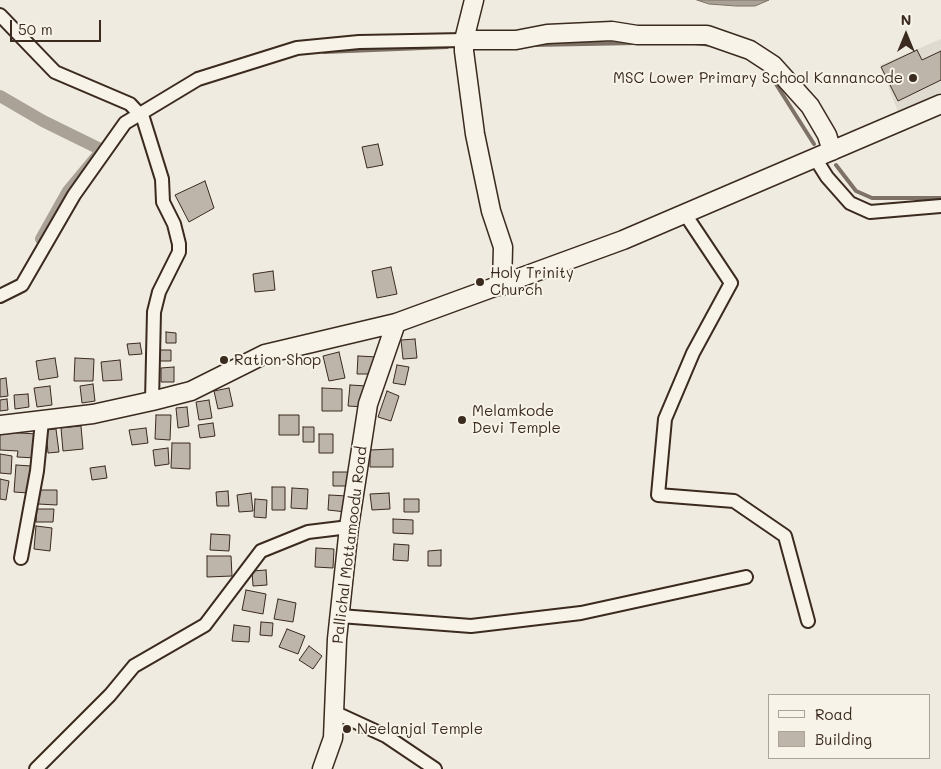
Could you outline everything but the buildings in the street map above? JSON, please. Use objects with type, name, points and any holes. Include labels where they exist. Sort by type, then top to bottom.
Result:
[{"type":"street","points":[[474,0],[464,40],[475,134],[491,211],[502,247],[502,286]]},
{"type":"street","points":[[0,15],[55,72],[130,104],[143,118],[162,179],[163,202],[174,224],[179,244],[179,252],[159,292],[154,312],[152,401]]},
{"type":"street","points":[[0,296],[22,285],[74,195],[125,123],[198,79],[297,48],[359,42],[516,40],[548,34],[612,31],[637,35],[706,35],[750,50],[773,64],[810,106],[827,135],[832,151]]},
{"type":"street","points":[[0,424],[42,421],[93,414],[192,391],[265,354],[396,323],[502,286],[623,240],[941,104]]},
{"type":"street","points":[[815,158],[850,203],[870,212],[941,206]]},
{"type":"street","points":[[685,214],[731,283],[693,353],[665,419],[658,495],[734,501],[785,536],[808,621]]},
{"type":"street","name":"Pallichal Mottamoodu Road","points":[[322,769],[333,738],[336,713],[340,616],[349,527],[368,404],[396,323]]},
{"type":"street","points":[[21,558],[37,471],[42,421]]},
{"type":"street","points":[[36,769],[110,695],[134,666],[206,625],[261,551],[308,532],[349,527]]},
{"type":"street","points":[[340,616],[471,626],[581,613],[746,577]]},
{"type":"street","points":[[336,713],[386,736],[436,769]]},
{"type":"shaded area","points":[[697,0],[769,0],[755,6],[736,6],[709,4]]},
{"type":"shaded area","name":"MSC Lower Primary School Kannancode","points":[[941,39],[941,92],[898,112],[880,65]]},
{"type":"waterway","points":[[534,45],[635,43]]},
{"type":"waterway","points":[[694,43],[712,45]]},
{"type":"waterway","points":[[324,52],[447,47]]},
{"type":"waterway","points":[[769,73],[814,144]]},
{"type":"waterway","points":[[0,96],[43,121],[102,150],[68,191],[41,239]]},
{"type":"waterway","points":[[836,165],[856,191],[872,198],[941,198]]},
{"type":"place","name":"MSC Lower Primary School Kannancode","points":[[913,78]]},
{"type":"place","name":"Holy Trinity Church","points":[[480,282]]},
{"type":"place","name":"Ration Shop","points":[[224,360]]},
{"type":"place","name":"Melamkode Devi Temple","points":[[462,420]]},
{"type":"place","name":"Neelanjal Temple","points":[[347,729]]}]
